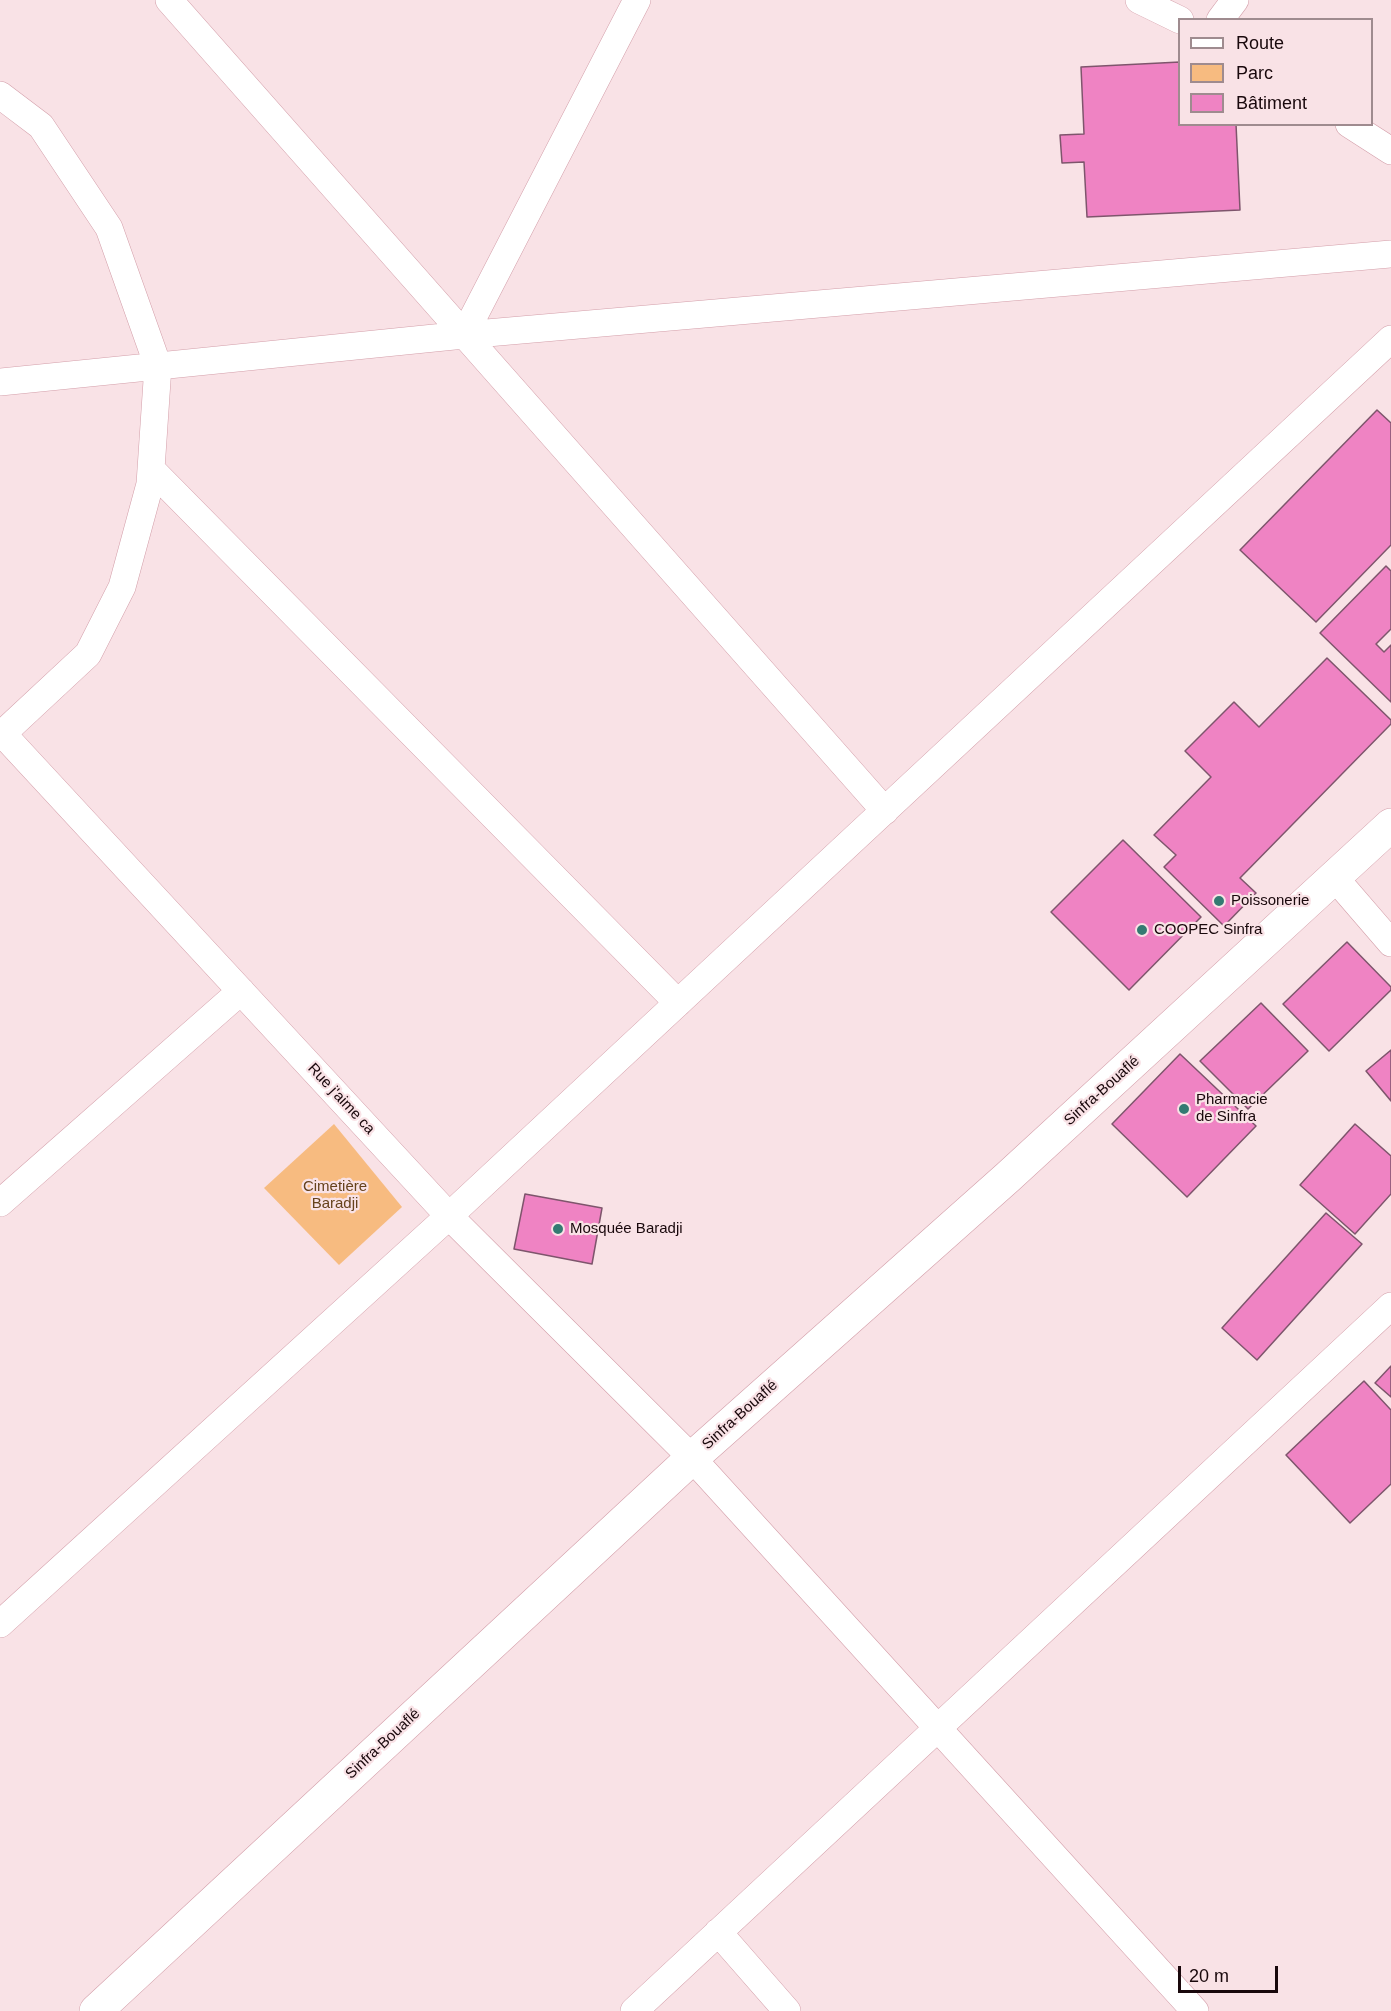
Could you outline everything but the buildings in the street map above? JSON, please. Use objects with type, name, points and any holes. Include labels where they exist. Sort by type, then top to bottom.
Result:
[{"type":"main road","name":"Sinfra-Bouaflé","points":[[96,2011],[692,1458],[1008,1178],[1391,825]]},
{"type":"street","points":[[169,0],[885,811]]},
{"type":"street","points":[[464,335],[637,0]]},
{"type":"street","points":[[1139,0],[1178,20]]},
{"type":"street","points":[[1222,18],[1235,0]]},
{"type":"street","points":[[0,95],[41,126],[110,228],[158,366],[150,484],[122,587],[88,654],[1,734]]},
{"type":"street","points":[[1352,126],[1391,151]]},
{"type":"street","points":[[0,382],[464,335],[1391,254]]},
{"type":"street","points":[[0,1624],[449,1216],[1391,339]]},
{"type":"street","points":[[151,469],[678,1003]]},
{"type":"street","name":"Rue j'aime ca","points":[[1,734],[449,1216],[692,1458],[1195,2011]]},
{"type":"street","points":[[1335,878],[1391,943]]},
{"type":"street","points":[[0,1203],[241,991]]},
{"type":"street","points":[[634,2011],[1391,1306]]},
{"type":"street","points":[[718,1932],[787,2011]]},
{"type":"green space","name":"Cimetière Baradji","points":[[334,1124],[402,1207],[339,1265],[264,1188]]},
{"type":"place","name":"Poissonerie","points":[[1219,901]]},
{"type":"place","name":"COOPEC Sinfra","points":[[1142,930]]},
{"type":"place","name":"Pharmacie de Sinfra","points":[[1184,1109]]},
{"type":"place","name":"Mosquée Baradji","points":[[558,1229]]}]
